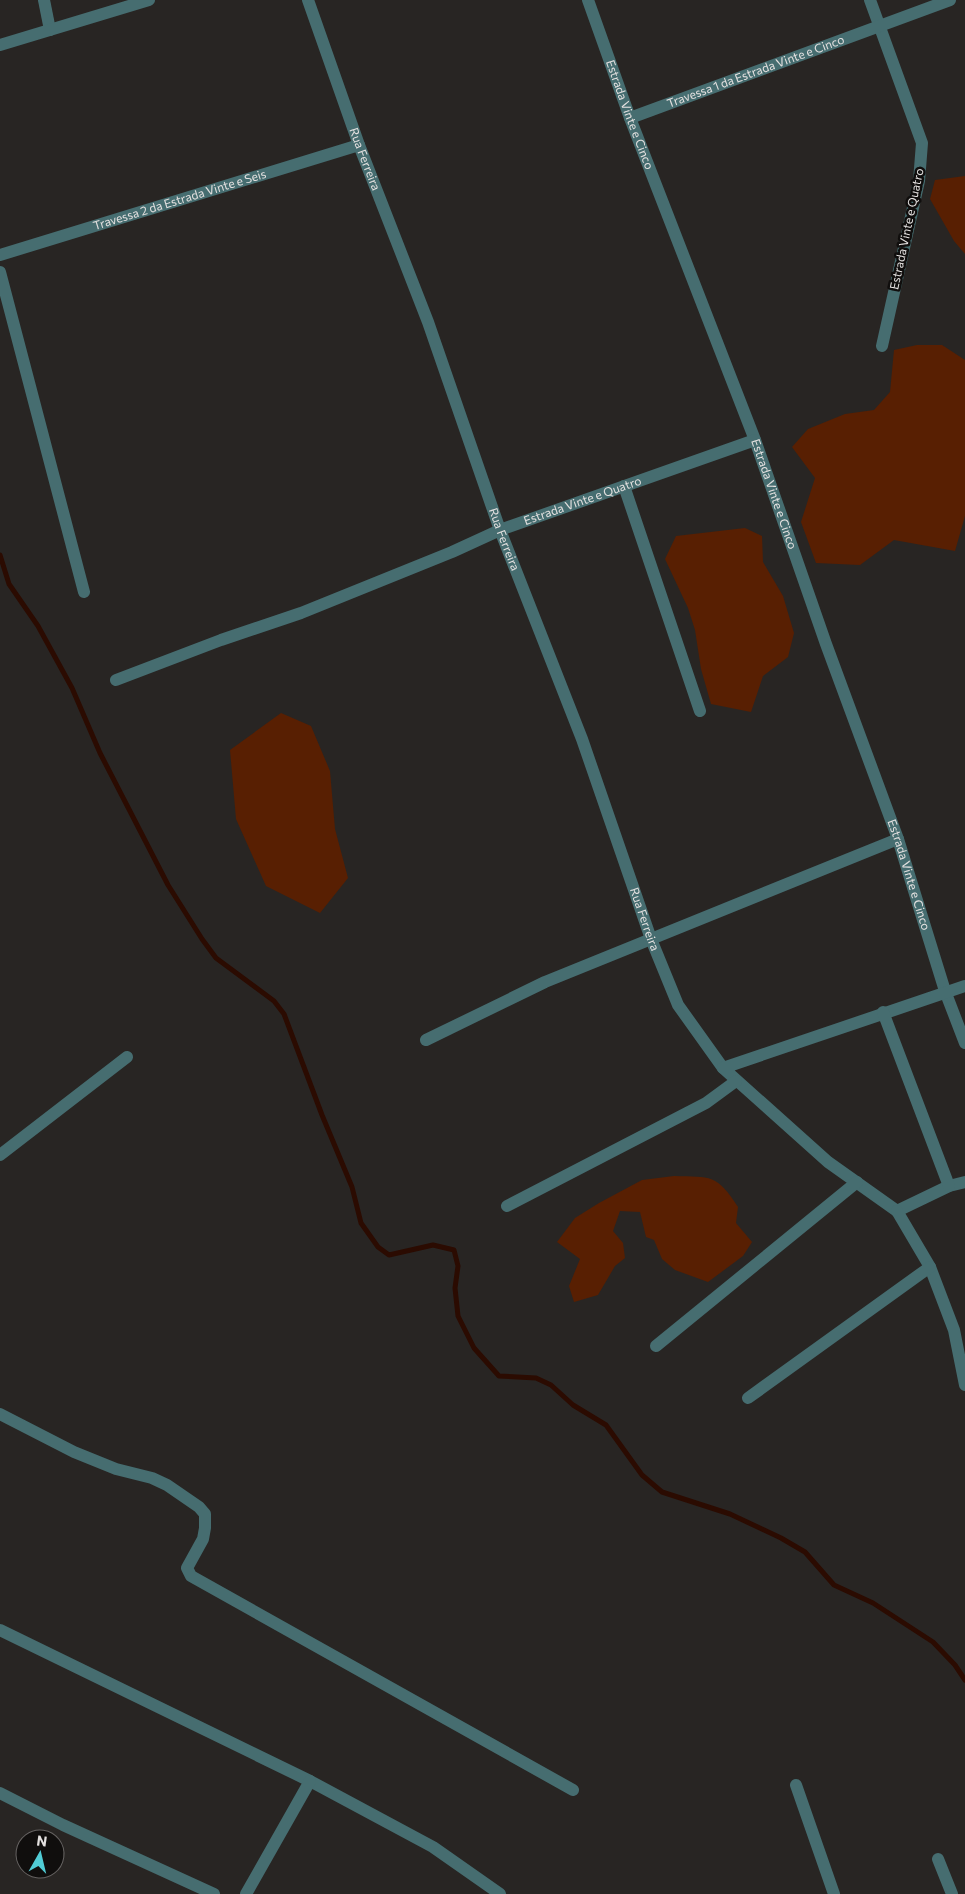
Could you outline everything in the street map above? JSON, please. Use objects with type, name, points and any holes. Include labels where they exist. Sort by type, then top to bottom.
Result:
[{"type":"street","points":[[44,0],[50,30]]},
{"type":"street","points":[[0,45],[149,0]]},
{"type":"street","name":"Rua Ferreira","points":[[308,0],[359,145],[428,322],[500,530],[582,739],[651,939],[678,1005],[722,1068],[828,1162],[897,1211]]},
{"type":"street","name":"Estrada Vinte e Cinco","points":[[588,0],[630,118],[755,440],[826,644],[898,839],[946,991],[965,1043]]},
{"type":"street","name":"Estrada Vinte e Quatro","points":[[870,0],[922,143],[918,190],[882,346]]},
{"type":"street","name":"Travessa 1 da Estrada Vinte e Cinco","points":[[630,118],[950,0]]},
{"type":"street","name":"Travessa 2 da Estrada Vinte e Seis","points":[[0,255],[359,145]]},
{"type":"street","points":[[0,272],[84,592]]},
{"type":"street","name":"Estrada Vinte e Quatro","points":[[116,680],[301,612],[436,559],[500,530],[755,440]]},
{"type":"street","points":[[624,486],[700,711]]},
{"type":"street","points":[[426,1040],[545,982],[898,839]]},
{"type":"street","points":[[722,1068],[883,1012],[965,986]]},
{"type":"street","points":[[883,1012],[949,1186]]},
{"type":"street","points":[[0,1155],[127,1057]]},
{"type":"street","points":[[507,1206],[706,1103],[736,1081]]},
{"type":"street","points":[[656,1346],[857,1182]]},
{"type":"street","points":[[965,1182],[949,1186],[897,1211],[930,1267],[954,1330],[965,1385]]},
{"type":"street","points":[[748,1398],[930,1267]]},
{"type":"street","points":[[0,1414],[74,1452],[116,1469],[133,1472],[167,1485],[199,1507],[205,1514],[206,1521],[203,1539],[187,1568],[191,1576],[573,1790]]},
{"type":"street","points":[[0,1630],[310,1781],[433,1848],[500,1894]]},
{"type":"street","points":[[246,1894],[310,1781]]},
{"type":"street","points":[[796,1785],[834,1894]]},
{"type":"street","points":[[0,1793],[63,1826],[214,1894]]},
{"type":"street","points":[[938,1859],[952,1894]]},
{"type":"shaded area","points":[[965,176],[965,254],[954,241],[930,199],[935,180]]},
{"type":"shaded area","points":[[917,345],[942,345],[965,360],[965,516],[955,551],[894,540],[860,565],[816,563],[801,522],[815,478],[792,447],[808,429],[845,414],[874,410],[890,392],[894,350]]},
{"type":"shaded area","points":[[745,528],[762,536],[763,562],[783,596],[794,633],[788,657],[763,676],[751,712],[711,704],[701,669],[695,630],[688,608],[665,559],[676,536]]},
{"type":"shaded area","points":[[281,713],[311,726],[330,771],[335,829],[348,878],[320,913],[266,886],[236,819],[230,750]]},
{"type":"shaded area","points":[[674,1176],[712,1180],[724,1188],[731,1196],[738,1207],[736,1223],[752,1242],[743,1256],[708,1282],[675,1270],[662,1259],[654,1240],[646,1237],[640,1212],[620,1211],[613,1231],[623,1243],[625,1258],[615,1266],[598,1295],[574,1302],[569,1286],[580,1259],[557,1242],[575,1218],[642,1180]]},
{"type":"waterway","points":[[0,555],[9,584],[38,626],[72,688],[100,753],[168,885],[216,958],[274,1001],[284,1014],[322,1115],[352,1187],[361,1223],[378,1247],[389,1255],[433,1245],[454,1250],[458,1266],[455,1288],[458,1316],[474,1348],[499,1376],[536,1378],[551,1385],[573,1405],[606,1425],[642,1475],[662,1492],[730,1514],[781,1538],[805,1552],[834,1585],[873,1603],[933,1642],[955,1665],[965,1680]]}]
